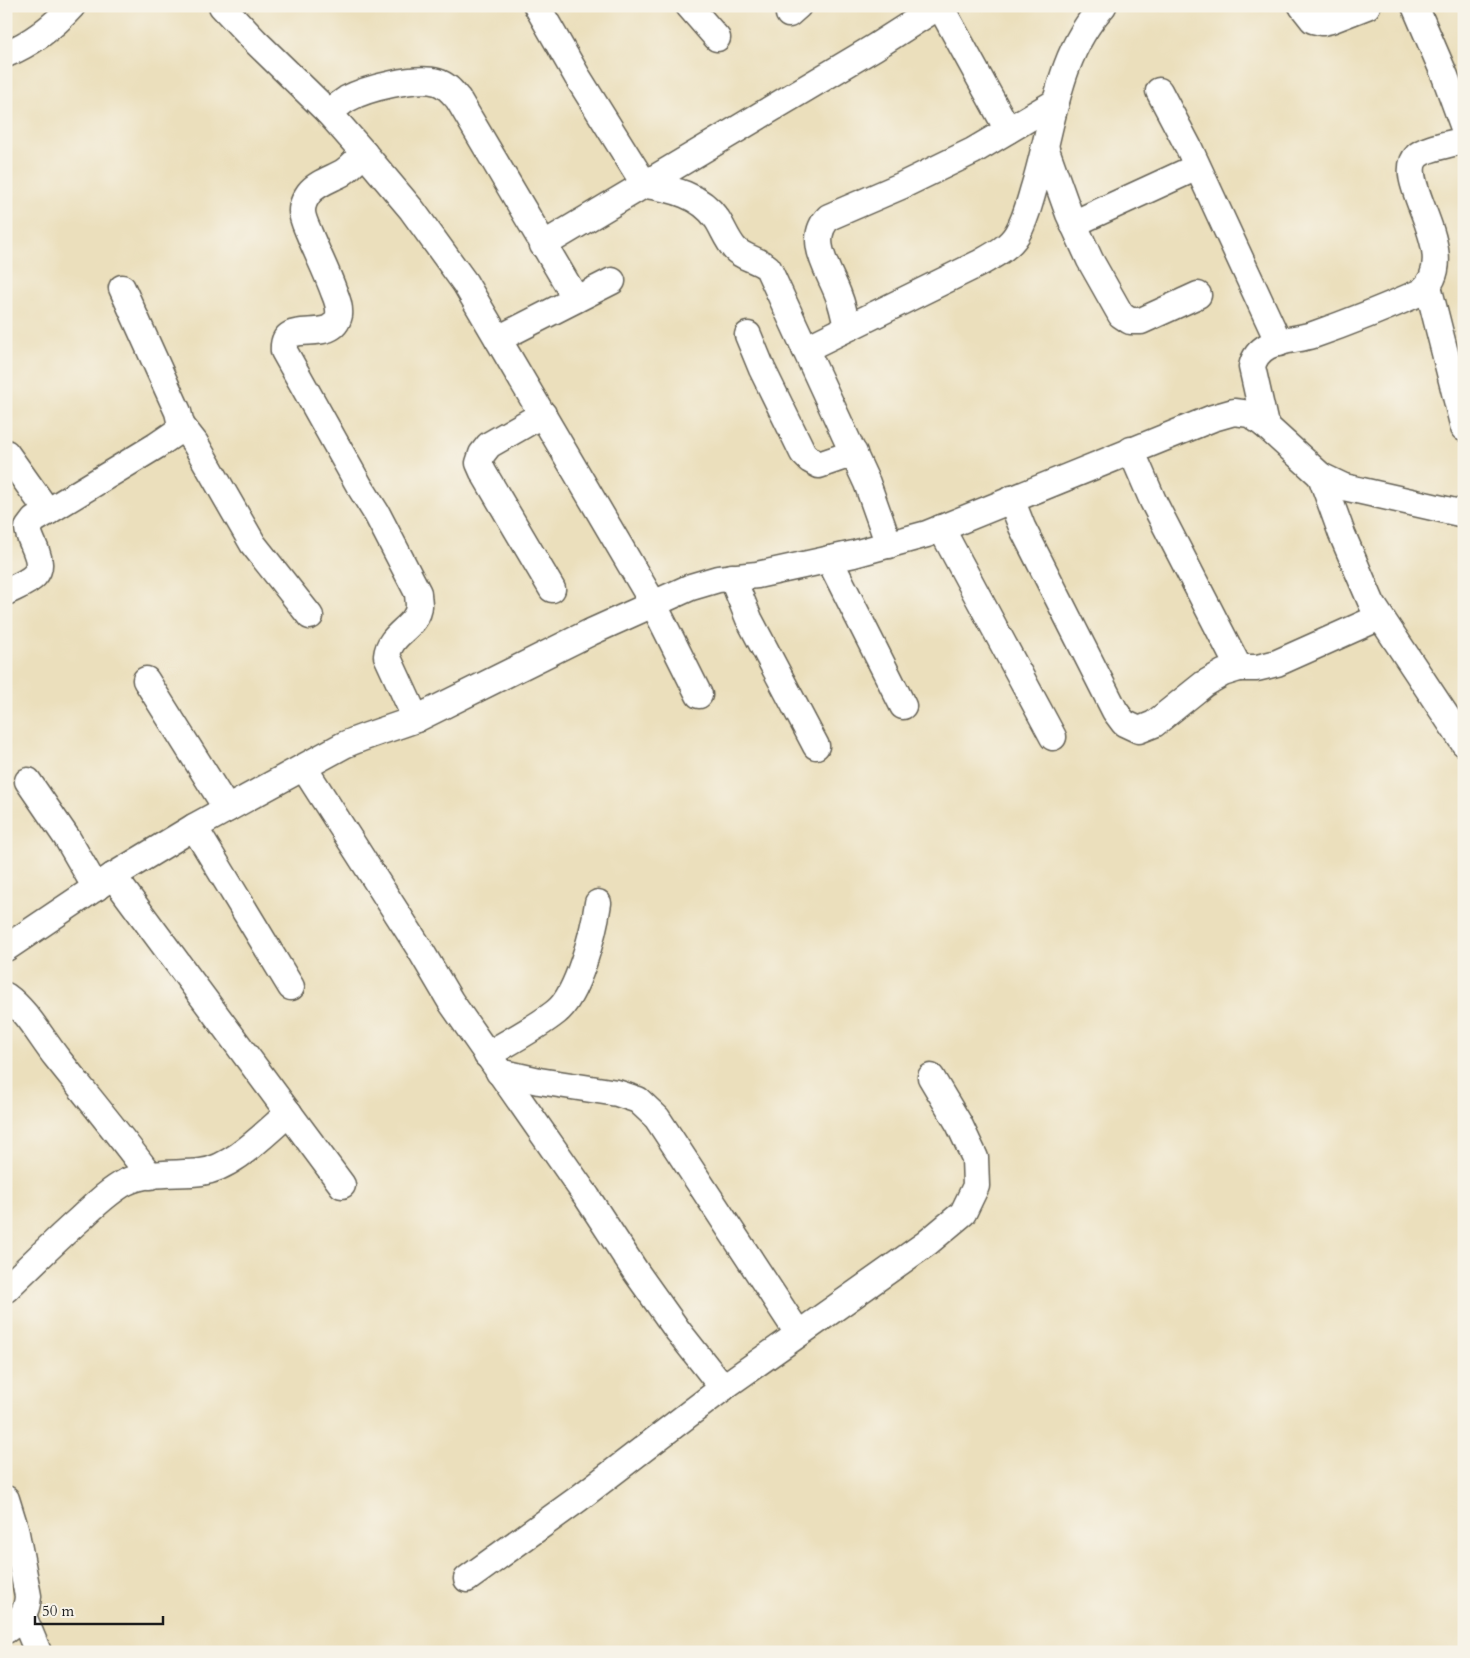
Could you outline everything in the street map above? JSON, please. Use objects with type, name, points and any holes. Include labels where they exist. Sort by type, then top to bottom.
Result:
[{"type":"street","points":[[6,54],[31,43],[60,19],[72,6]]},
{"type":"street","points":[[222,6],[328,112],[364,153],[412,210],[465,283],[653,603],[699,694]]},
{"type":"street","points":[[537,6],[577,76],[645,185]]},
{"type":"street","points":[[689,6],[717,38]]},
{"type":"street","points":[[544,244],[875,47],[940,6],[1008,130]]},
{"type":"street","points":[[805,349],[978,264],[1002,250],[1017,235],[1026,215],[1064,71],[1080,38],[1103,6]]},
{"type":"street","points":[[1302,6],[1313,20],[1322,22],[1367,6]]},
{"type":"street","points":[[1415,6],[1445,76],[1464,128]]},
{"type":"street","points":[[328,112],[347,99],[388,85],[419,81],[437,82],[450,89],[458,98],[576,299]]},
{"type":"street","points":[[1159,91],[1198,167],[1279,343]]},
{"type":"street","points":[[846,328],[839,296],[824,263],[820,247],[822,223],[828,217],[928,174],[973,151],[1056,102]]},
{"type":"street","points":[[1266,426],[1252,367],[1254,359],[1261,351],[1270,345],[1308,336],[1350,322],[1421,292],[1428,286],[1436,265],[1436,248],[1411,168],[1415,158],[1421,153],[1464,140]]},
{"type":"street","points":[[1045,147],[1073,224],[1090,260],[1121,315],[1130,321],[1141,321],[1198,295]]},
{"type":"street","points":[[364,153],[343,172],[310,192],[304,202],[302,211],[305,224],[329,277],[338,304],[339,315],[333,325],[326,330],[297,332],[287,336],[283,343],[284,351],[360,487],[378,514],[418,593],[419,607],[415,618],[393,640],[388,648],[387,656],[416,719]]},
{"type":"street","points":[[1073,224],[1198,167]]},
{"type":"street","points":[[645,185],[667,188],[694,198],[717,219],[735,249],[742,255],[760,262],[768,268],[854,453],[889,545]]},
{"type":"street","points":[[498,339],[612,281]]},
{"type":"street","points":[[1428,286],[1456,363],[1464,428]]},
{"type":"street","points":[[122,288],[178,412],[181,425],[194,443],[253,544],[310,616]]},
{"type":"street","points":[[748,335],[762,370],[803,452],[810,460],[819,465],[854,453]]},
{"type":"street","points":[[6,948],[105,882],[194,827],[344,745],[368,734],[416,719],[591,632],[691,586],[732,577],[757,575],[889,545],[927,534],[1213,418],[1234,412],[1250,414],[1266,426],[1320,476],[1344,487],[1464,514]]},
{"type":"street","points":[[543,414],[489,445],[482,454],[479,463],[552,589]]},
{"type":"street","points":[[6,592],[36,576],[40,566],[38,554],[29,536],[28,528],[34,520],[169,437],[181,425]]},
{"type":"street","points":[[1131,450],[1153,501],[1239,668]]},
{"type":"street","points":[[6,453],[48,512]]},
{"type":"street","points":[[1320,476],[1372,604],[1464,743]]},
{"type":"street","points":[[1011,499],[1022,527],[1115,711],[1124,723],[1139,730],[1154,724],[1204,684],[1223,673],[1239,668],[1257,668],[1277,663],[1380,617]]},
{"type":"street","points":[[941,528],[1053,737]]},
{"type":"street","points":[[829,559],[903,706]]},
{"type":"street","points":[[732,577],[749,619],[816,746]]},
{"type":"street","points":[[146,680],[227,809]]},
{"type":"street","points":[[304,768],[418,946],[451,1002],[587,1197],[636,1272],[722,1388]]},
{"type":"street","points":[[28,781],[67,838],[105,882],[289,1113],[342,1185]]},
{"type":"street","points":[[194,827],[291,987]]},
{"type":"street","points":[[493,1063],[556,1012],[565,1002],[578,975],[592,936],[598,903]]},
{"type":"street","points":[[6,996],[25,1015],[57,1058],[120,1134],[150,1176]]},
{"type":"street","points":[[493,1063],[539,1080],[617,1093],[638,1100],[657,1118],[798,1333]]},
{"type":"street","points":[[467,1579],[578,1499],[722,1388],[919,1249],[963,1213],[976,1186],[975,1158],[959,1124],[931,1077]]},
{"type":"street","points":[[6,1289],[56,1240],[104,1197],[127,1182],[150,1176],[203,1172],[222,1166],[238,1156],[289,1113]]},
{"type":"street","points":[[6,1499],[15,1528],[28,1596],[27,1606],[14,1623],[38,1652]]}]
